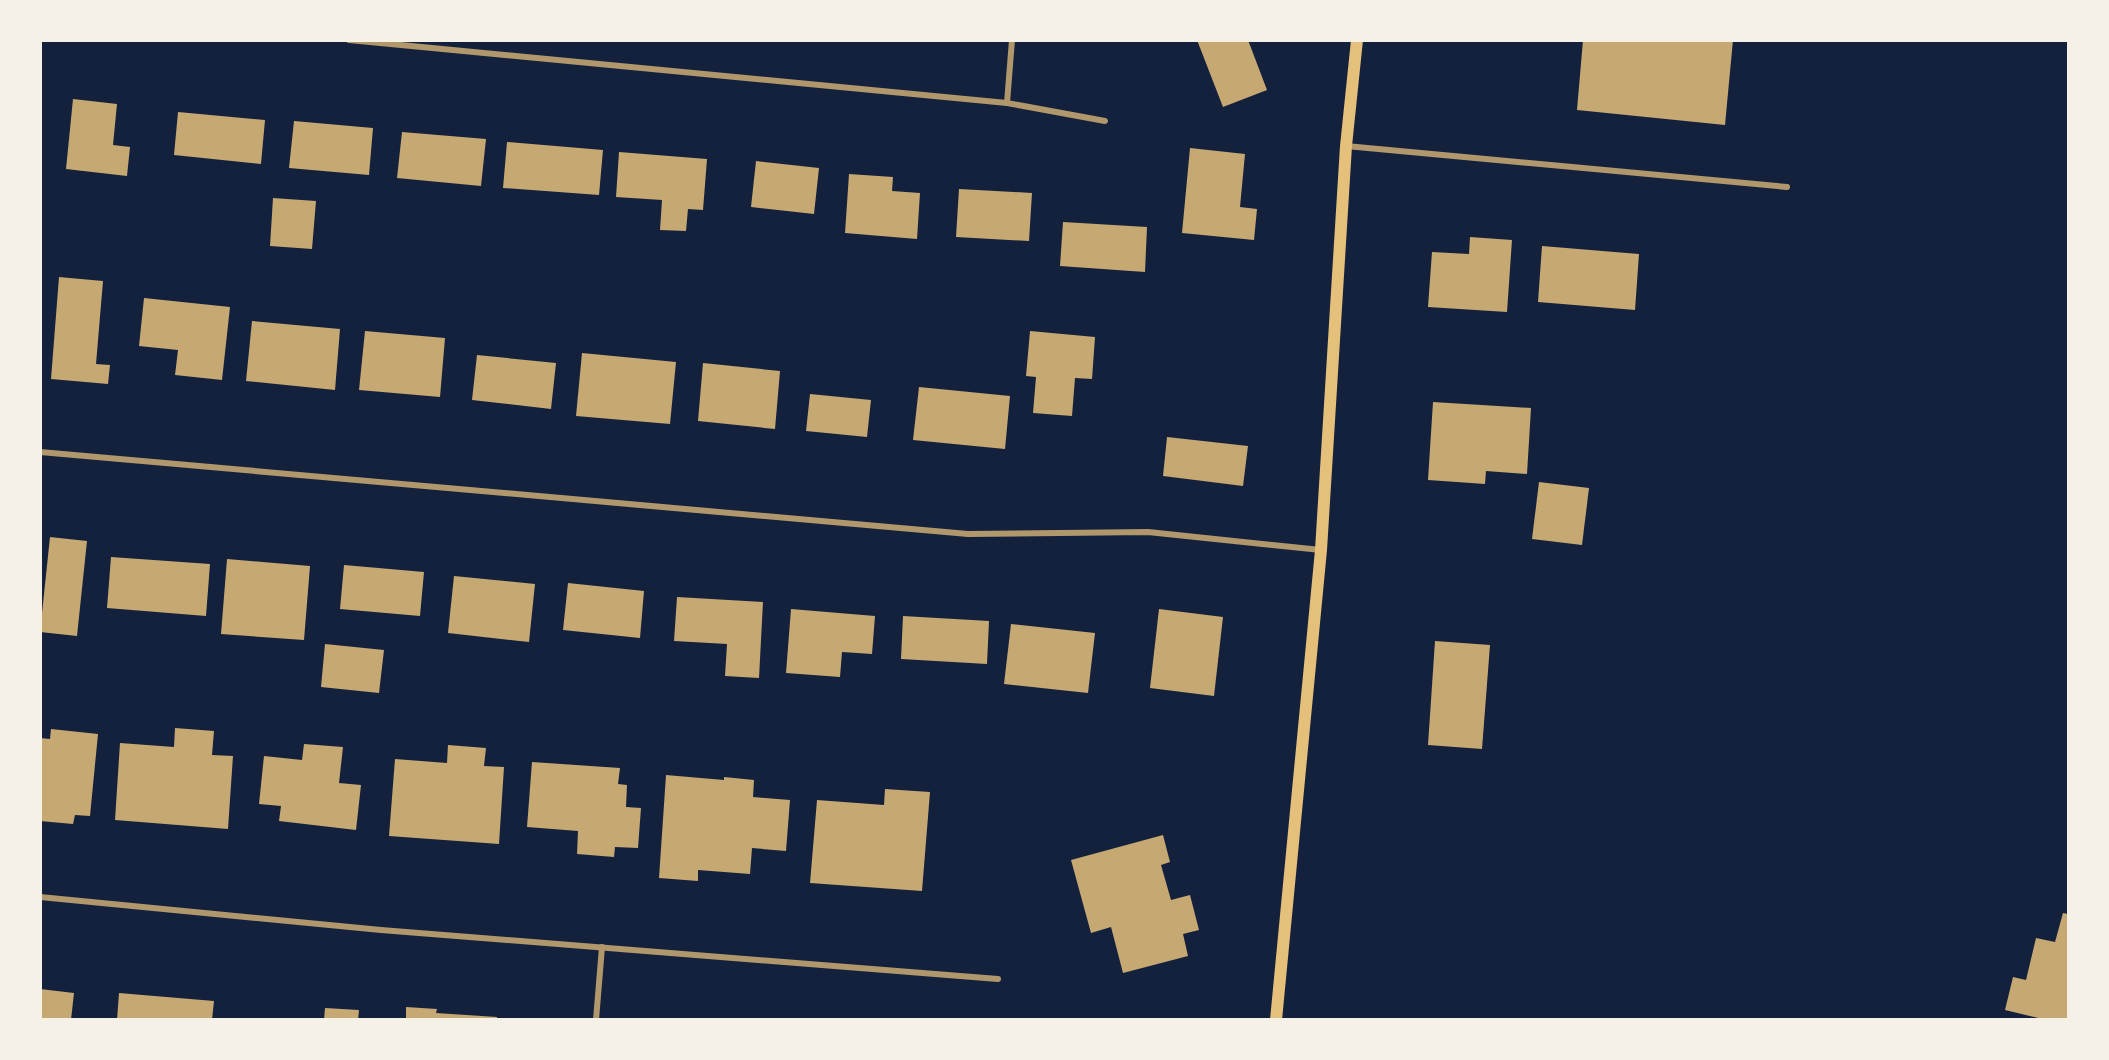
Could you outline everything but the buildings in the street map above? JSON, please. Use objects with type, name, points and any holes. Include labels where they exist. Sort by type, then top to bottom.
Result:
[{"type":"main road","points":[[1276,1020],[1321,550],[1346,146],[1357,40]]},
{"type":"street","points":[[349,40],[1007,103],[1105,121]]},
{"type":"street","points":[[1007,103],[1012,40]]},
{"type":"street","points":[[1346,146],[1787,187]]},
{"type":"street","points":[[40,452],[968,534],[1148,532],[1321,550]]},
{"type":"street","points":[[40,897],[381,930],[999,979]]},
{"type":"street","points":[[596,1020],[602,947]]}]
